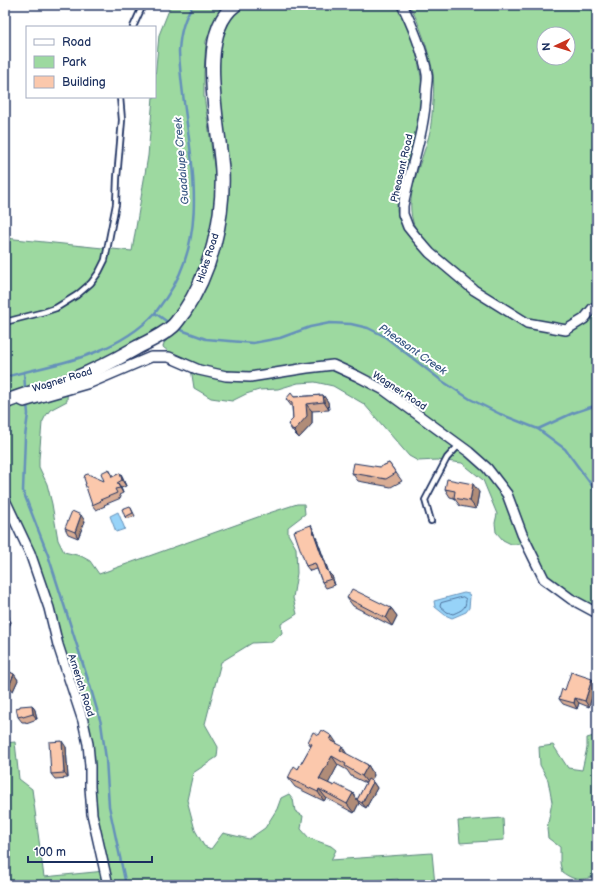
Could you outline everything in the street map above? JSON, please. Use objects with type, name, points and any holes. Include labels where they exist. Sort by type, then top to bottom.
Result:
[{"type":"street","name":"Hicks Road","points":[[10,400],[93,371],[116,359],[166,332],[174,325],[189,304],[207,267],[218,223],[221,200],[222,171],[213,95],[212,72],[214,41],[222,21],[230,9],[235,5]]},
{"type":"street","name":"Pheasant Road","points":[[402,5],[418,42],[427,74],[426,101],[422,126],[403,206],[403,214],[408,226],[430,253],[448,269],[474,290],[527,323],[566,330],[584,319],[593,308],[597,307]]},
{"type":"street","name":"Wagner Road","points":[[10,400],[24,402],[90,382],[151,357],[169,357],[199,370],[226,376],[250,378],[306,368],[333,365],[384,390],[469,452],[487,468],[507,494],[522,534],[544,579],[571,599],[597,613]]},
{"type":"street","name":"Arnerich Road","points":[[5,500],[30,552],[49,608],[58,645],[83,721],[88,744],[92,814],[108,885]]},
{"type":"lane","points":[[133,26],[143,5]]},
{"type":"lane","points":[[5,322],[56,308],[91,284],[99,272],[105,260],[116,204],[122,120],[120,98]]},
{"type":"lane","points":[[431,521],[425,500],[447,458],[459,445]]},
{"type":"green space","points":[[171,5],[226,5],[216,18],[206,41],[204,73],[204,96],[215,172],[216,205],[212,242],[194,286],[172,322],[116,354],[68,374],[67,401],[50,410],[45,417],[42,423],[39,467],[47,484],[58,540],[64,552],[81,556],[90,561],[99,574],[269,513],[297,504],[304,504],[305,514],[288,527],[288,534],[296,548],[297,573],[293,598],[297,614],[281,624],[282,633],[272,642],[252,643],[221,662],[205,724],[218,747],[217,757],[193,773],[187,800],[195,830],[204,846],[211,849],[223,833],[249,839],[265,828],[277,809],[281,798],[289,794],[293,799],[295,811],[303,816],[301,829],[309,838],[331,846],[336,850],[331,860],[432,853],[435,885],[399,885],[398,879],[353,882],[350,885],[5,885],[5,743],[15,742],[19,779],[32,789],[44,877],[105,871],[92,814],[90,766],[49,608],[5,500],[5,238],[132,251],[148,156],[153,98],[156,98],[156,66],[159,35]]},
{"type":"green space","points":[[241,5],[397,5],[408,27],[416,52],[422,89],[419,117],[399,192],[397,204],[398,216],[405,231],[441,269],[447,265],[418,232],[413,222],[411,211],[413,188],[430,131],[434,86],[432,66],[427,48],[417,19],[409,5],[597,5],[597,608],[572,596],[547,577],[531,545],[511,544],[503,540],[496,532],[495,523],[497,514],[483,480],[462,463],[437,460],[418,461],[409,456],[364,404],[333,386],[315,382],[298,383],[278,389],[259,390],[246,394],[232,401],[211,398],[194,388],[190,362],[169,352],[163,347],[164,343],[182,326],[199,299],[215,261],[220,111],[218,56],[223,28]]},
{"type":"green space","points":[[597,735],[597,876],[575,879],[562,872],[560,863],[560,847],[548,838],[547,829],[552,802],[548,780],[540,765],[539,747],[553,745],[568,768],[582,770],[587,748],[587,738]]},
{"type":"green space","points":[[503,818],[504,840],[460,843],[458,821]]},
{"type":"water","points":[[118,512],[125,529],[116,532],[110,516]]},
{"type":"water","points":[[464,593],[469,594],[470,597],[469,608],[466,612],[452,618],[445,615],[435,607],[434,601]]},
{"type":"building","points":[[291,393],[294,397],[323,395],[324,402],[306,404],[307,416],[294,431],[288,424],[293,419],[292,403],[286,399]]},
{"type":"building","points":[[354,463],[380,467],[389,463],[396,473],[386,479],[352,473]]},
{"type":"building","points":[[109,469],[112,477],[120,473],[122,480],[117,483],[120,488],[115,489],[117,493],[92,505],[85,484],[85,475],[88,474],[104,481],[101,473]]},
{"type":"building","points":[[447,479],[473,484],[470,501],[454,498],[455,491],[445,489]]},
{"type":"building","points":[[130,506],[133,513],[125,517],[122,509]]},
{"type":"building","points":[[72,511],[81,515],[75,532],[65,528]]},
{"type":"building","points":[[311,525],[331,579],[322,582],[315,563],[306,566],[294,531]]},
{"type":"building","points":[[352,589],[391,608],[386,618],[347,598]]},
{"type":"building","points":[[5,670],[14,674],[9,686],[5,684]]},
{"type":"building","points":[[571,672],[592,679],[585,701],[575,698],[574,703],[559,699],[562,689],[565,690]]},
{"type":"building","points":[[32,705],[33,714],[18,717],[16,708],[20,706]]},
{"type":"building","points":[[322,730],[332,736],[330,740],[342,746],[340,750],[368,765],[362,776],[332,756],[319,779],[334,786],[335,784],[353,793],[347,804],[319,789],[318,792],[288,778],[294,766],[298,769],[312,744],[308,742],[313,732],[319,735]]},
{"type":"building","points":[[62,741],[64,773],[51,774],[49,742]]},
{"type":"building","points":[[368,779],[373,782],[362,803],[357,800]]},
{"type":"building","points":[[594,866],[597,866],[597,882]]},
{"type":"waterway","name":"Guadalupe Creek","points":[[5,377],[64,363],[98,351],[121,340],[143,325],[155,313],[166,298],[182,270],[190,240],[194,209],[190,146],[181,82],[179,51],[183,27],[193,5]]},
{"type":"waterway","name":"Pheasant Creek","points":[[155,313],[169,323]]},
{"type":"waterway","name":"Pheasant Creek","points":[[181,330],[206,339],[253,343],[280,338],[310,327],[330,323],[351,324],[368,328],[384,336],[442,381],[470,399],[500,414],[538,429],[565,449],[593,487],[597,497]]},
{"type":"waterway","points":[[24,372],[25,387]]},
{"type":"waterway","points":[[27,403],[28,414],[25,437],[23,491],[48,555],[101,723],[106,759],[109,806],[126,885]]},
{"type":"waterway","points":[[538,429],[573,413],[597,405]]}]
